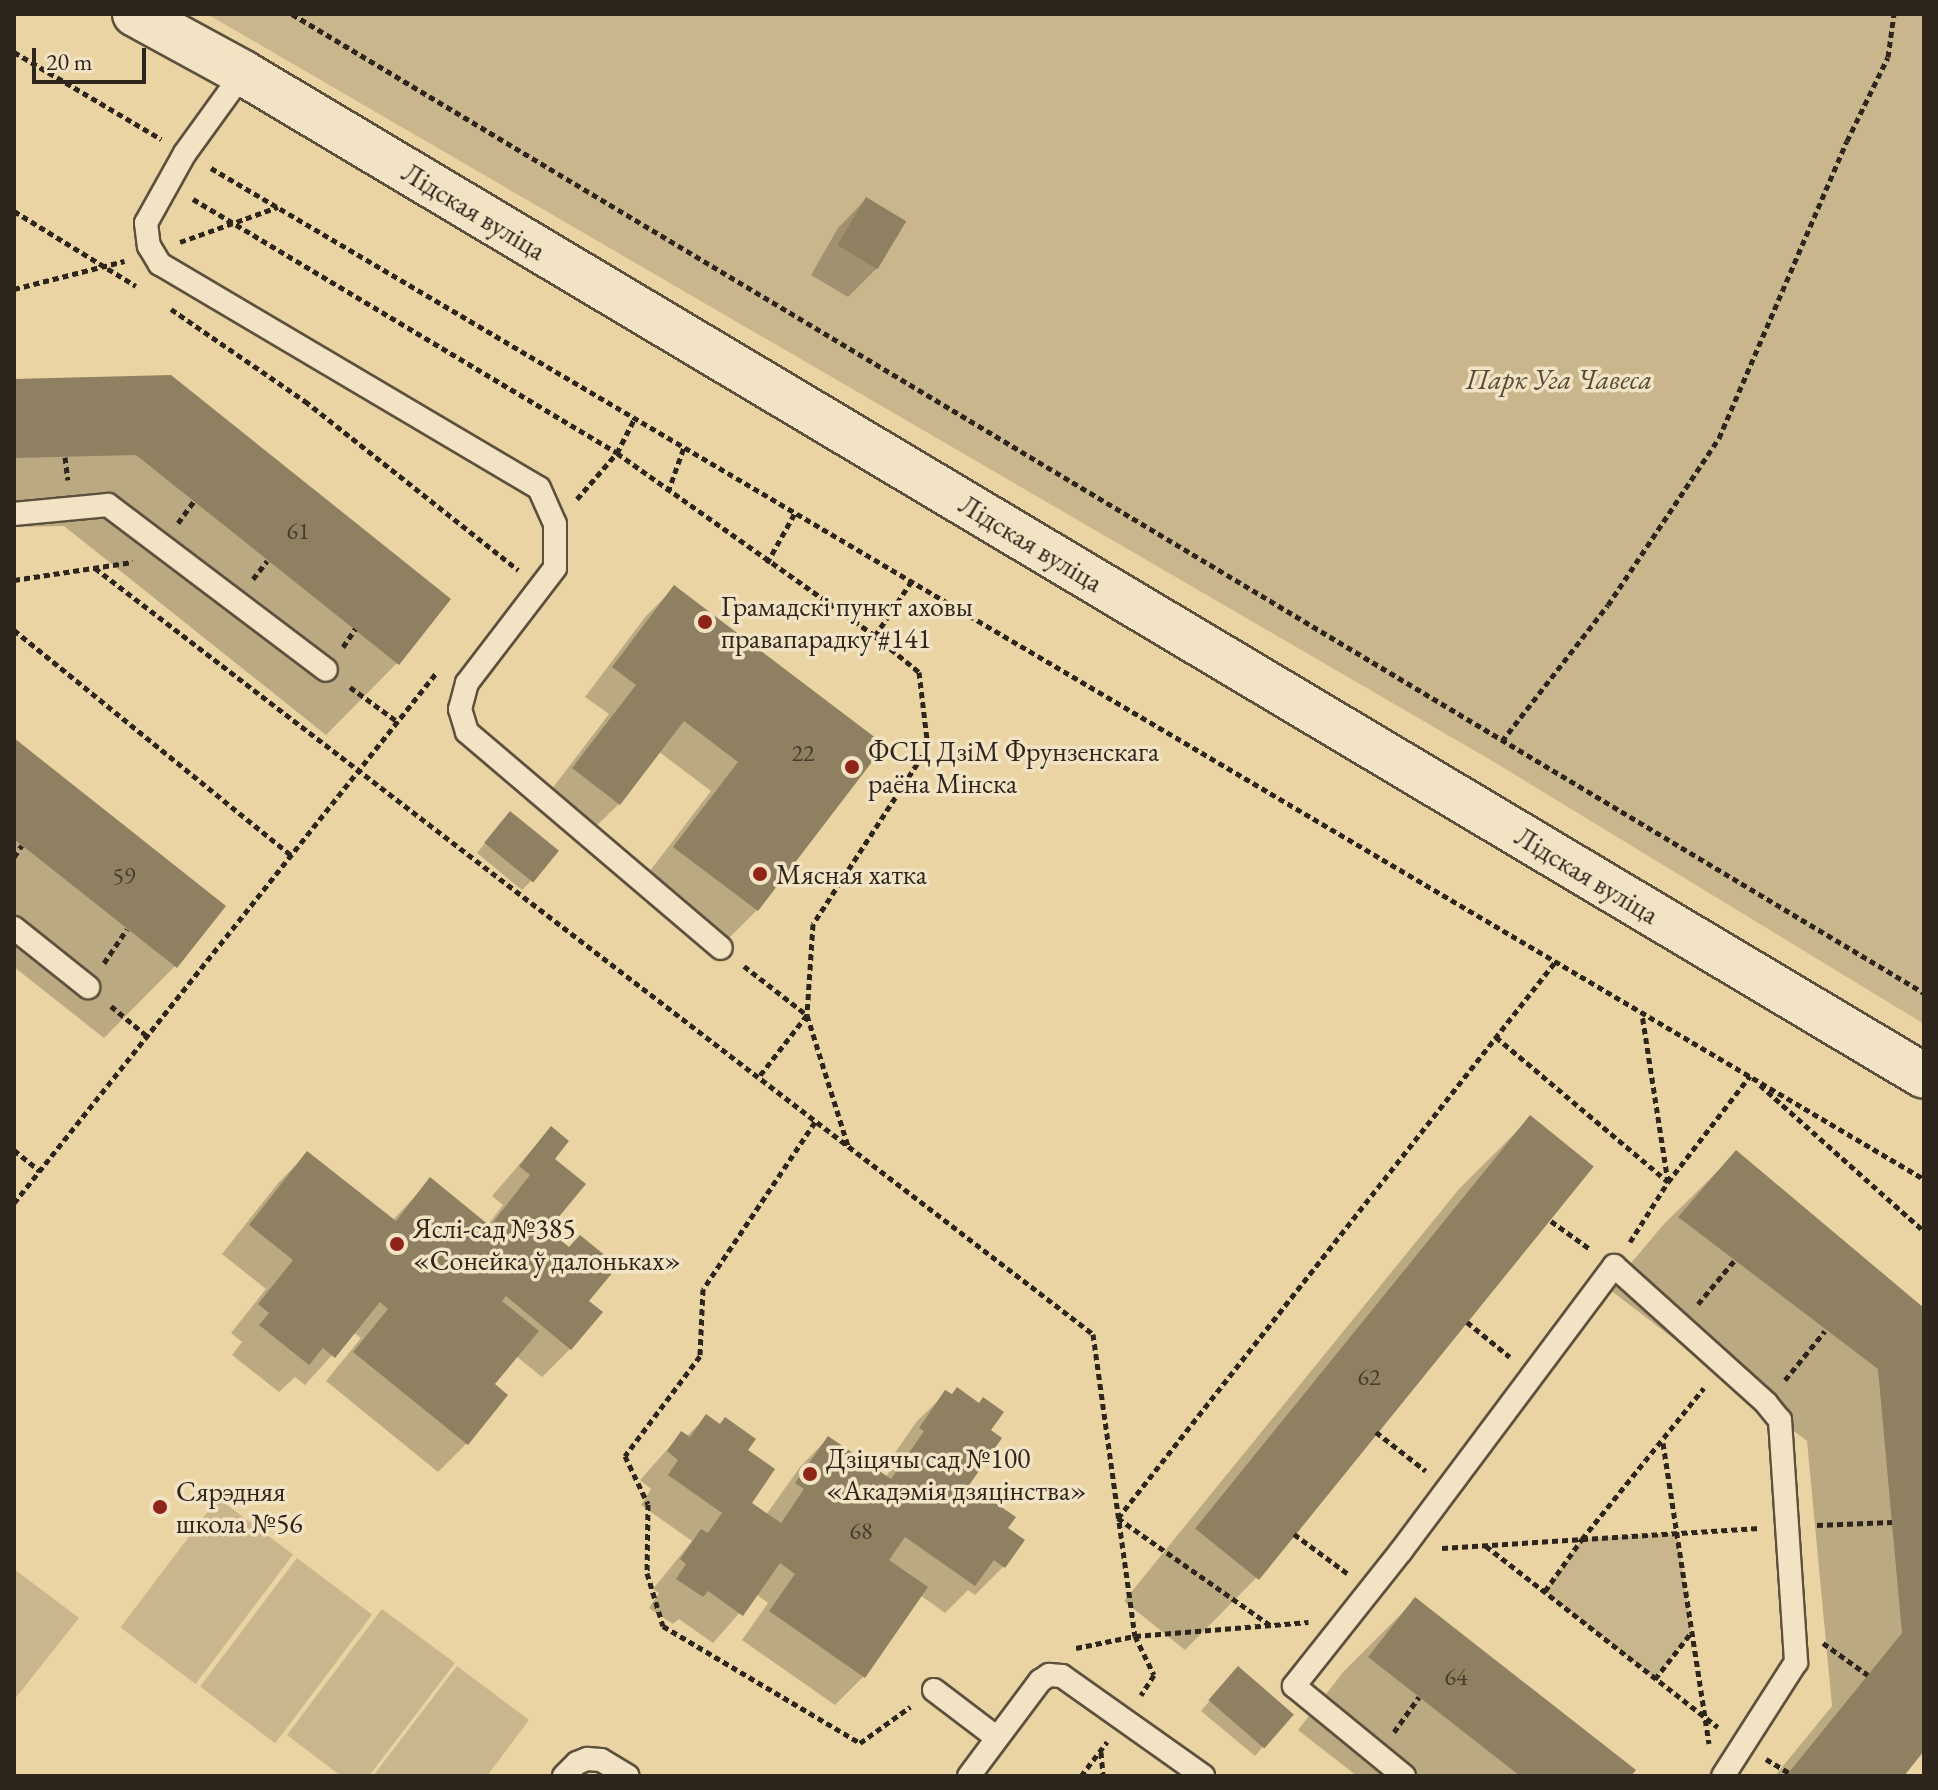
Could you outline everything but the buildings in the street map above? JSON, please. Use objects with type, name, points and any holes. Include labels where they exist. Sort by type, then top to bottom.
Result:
[{"type":"main road","name":"Лідская вуліца","points":[[135,14],[243,73],[1924,1076]]},
{"type":"lane","points":[[243,73],[185,153],[146,223],[149,246],[160,264],[539,488],[555,524],[555,568],[467,683],[460,709],[467,732],[721,948]]},
{"type":"lane","points":[[14,514],[108,505],[326,670]]},
{"type":"lane","points":[[14,928],[88,987]]},
{"type":"lane","points":[[1404,1776],[1294,1686],[1401,1551],[1614,1266],[1766,1403],[1780,1420],[1796,1623],[1796,1662],[1723,1776]]},
{"type":"lane","points":[[969,1776],[1040,1681],[1049,1675],[1062,1676],[1203,1776]]},
{"type":"lane","points":[[934,1690],[997,1738]]},
{"type":"lane","points":[[564,1776],[577,1763],[587,1759],[601,1760],[628,1776]]},
{"type":"path","points":[[292,14],[1924,993]]},
{"type":"path","points":[[1502,741],[1608,605],[1719,438],[1847,141],[1888,57],[1894,14]]},
{"type":"path","points":[[14,52],[1924,1179]]},
{"type":"path","points":[[168,183],[617,453],[767,563],[875,636],[919,672],[928,747],[813,924],[807,1015],[848,1147]]},
{"type":"path","points":[[14,289],[109,267],[278,207]]},
{"type":"path","points":[[14,211],[109,267],[148,294]]},
{"type":"path","points":[[161,303],[305,401],[519,570]]},
{"type":"path","points":[[509,582],[617,453],[635,418]]},
{"type":"path","points":[[668,492],[684,447]]},
{"type":"path","points":[[767,563],[795,513]]},
{"type":"path","points":[[14,580],[177,555]]},
{"type":"path","points":[[95,568],[1093,1334],[1135,1636],[1154,1675],[1124,1719]]},
{"type":"path","points":[[875,636],[911,582]]},
{"type":"path","points":[[14,630],[291,855]]},
{"type":"path","points":[[14,1203],[444,663]]},
{"type":"path","points":[[326,670],[398,722]]},
{"type":"path","points":[[14,857],[22,845]]},
{"type":"path","points":[[127,929],[88,987],[147,1036]]},
{"type":"path","points":[[721,948],[807,1015]]},
{"type":"path","points":[[1118,1518],[1555,962]]},
{"type":"path","points":[[1642,1013],[1668,1182]]},
{"type":"path","points":[[758,1078],[807,1015]]},
{"type":"path","points":[[1496,1037],[1668,1182]]},
{"type":"path","points":[[1551,1221],[1614,1266],[1668,1182],[1750,1076]]},
{"type":"path","points":[[1750,1076],[1924,1231]]},
{"type":"path","points":[[815,1122],[703,1289],[700,1356],[625,1456],[648,1504],[647,1573],[663,1626],[860,1743],[934,1690]]},
{"type":"path","points":[[14,1150],[40,1171]]},
{"type":"path","points":[[1680,1326],[1734,1261]]},
{"type":"path","points":[[1467,1322],[1533,1375]]},
{"type":"path","points":[[1766,1403],[1825,1331]]},
{"type":"path","points":[[1545,1591],[1582,1539],[1663,1443],[1723,1364]]},
{"type":"path","points":[[1376,1432],[1448,1488]]},
{"type":"path","points":[[1663,1443],[1709,1747]]},
{"type":"path","points":[[1118,1518],[1270,1625]]},
{"type":"path","points":[[1401,1551],[1892,1522]]},
{"type":"path","points":[[1294,1534],[1369,1589]]},
{"type":"path","points":[[1486,1545],[1705,1719],[1743,1745]]},
{"type":"path","points":[[1049,1675],[1056,1658],[1064,1651],[1135,1636],[1345,1619]]},
{"type":"path","points":[[1796,1623],[1868,1675]]},
{"type":"path","points":[[1655,1679],[1692,1632]]},
{"type":"path","points":[[1378,1756],[1419,1697]]},
{"type":"path","points":[[1081,1776],[1101,1751],[1103,1776]]},
{"type":"green space","name":"Парк Уга Чавеса","points":[[207,14],[1924,14],[1924,1024],[1494,762]]},
{"type":"green space","points":[[218,1498],[293,1555],[196,1684],[121,1627]]},
{"type":"green space","points":[[1677,1533],[1692,1632],[1655,1679],[1545,1591],[1582,1539]]},
{"type":"green space","points":[[297,1558],[372,1615],[275,1743],[200,1687]]},
{"type":"green space","points":[[14,1569],[79,1618],[14,1700]]},
{"type":"green space","points":[[382,1609],[455,1663],[369,1776],[341,1776],[287,1735]]},
{"type":"green space","points":[[457,1666],[529,1720],[487,1776],[373,1776]]},
{"type":"place","name":"Грамадскі пункт аховы правапарадку #141","points":[[705,622]]},
{"type":"place","name":"ФСЦ ДзіМ Фрунзенскага раёна Мінска","points":[[852,767]]},
{"type":"place","name":"Мясная хатка","points":[[760,874]]},
{"type":"place","name":"Яслі-сад №385 «Сонейка ў далоньках»","points":[[397,1244]]},
{"type":"place","name":"Дзіцячы сад №100 «Акадэмія дзяцінства»","points":[[810,1474]]},
{"type":"place","name":"Сярэдняя школа №56","points":[[160,1507]]}]
